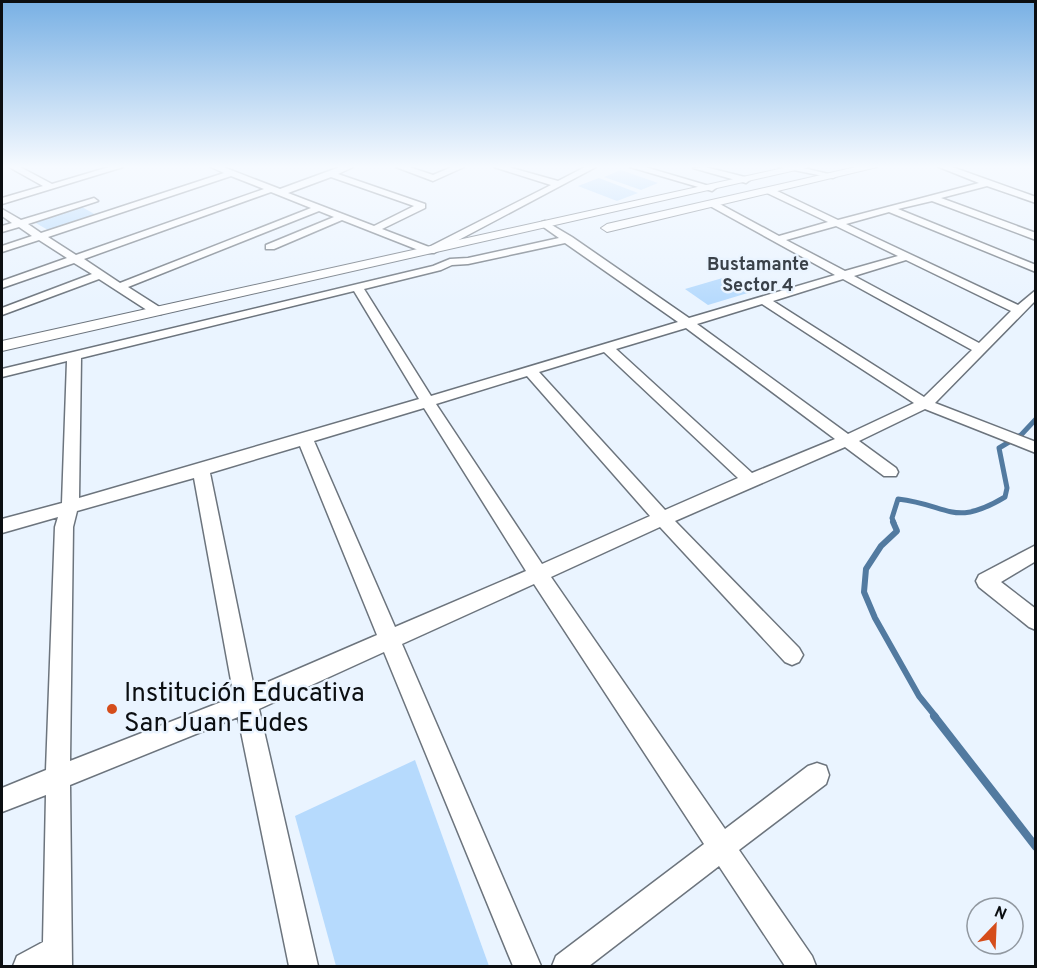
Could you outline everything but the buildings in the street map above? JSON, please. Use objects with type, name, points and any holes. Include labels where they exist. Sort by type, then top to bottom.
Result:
[{"type":"street","points":[[2,212],[157,312]]},
{"type":"street","points":[[2,229],[56,212]]},
{"type":"street","points":[[2,249],[112,212]]},
{"type":"street","points":[[2,285],[212,212]]},
{"type":"street","points":[[118,287],[307,212]]},
{"type":"street","points":[[329,212],[430,250],[503,212]]},
{"type":"street","points":[[374,229],[409,212]]},
{"type":"street","points":[[2,346],[600,212]]},
{"type":"street","points":[[607,228],[677,212]]},
{"type":"street","points":[[728,212],[980,349]]},
{"type":"street","points":[[814,212],[1019,310]]},
{"type":"street","points":[[777,239],[877,212]]},
{"type":"street","points":[[897,212],[1035,269]]},
{"type":"street","points":[[970,212],[1035,237]]},
{"type":"street","points":[[270,247],[341,217]]},
{"type":"street","points":[[545,224],[686,322],[890,472]]},
{"type":"street","points":[[2,373],[438,268],[450,262],[468,261],[568,238]]},
{"type":"street","points":[[2,526],[426,403],[905,257]]},
{"type":"street","points":[[2,312],[100,275]]},
{"type":"street","points":[[357,287],[426,403],[538,575],[802,966]]},
{"type":"street","points":[[2,800],[246,703],[662,518],[848,440],[925,404],[1035,293]]},
{"type":"street","points":[[762,299],[925,404],[1035,448]]},
{"type":"street","points":[[606,347],[750,480]]},
{"type":"street","points":[[27,966],[57,958],[58,777],[64,526],[70,506],[74,357]]},
{"type":"street","points":[[529,370],[662,518],[792,654]]},
{"type":"street","points":[[305,439],[527,966]]},
{"type":"street","points":[[201,470],[246,703],[304,966]]},
{"type":"street","points":[[1035,552],[986,581],[1035,621]]},
{"type":"street","points":[[566,966],[723,849],[817,775]]},
{"type":"shaded area","points":[[65,212],[91,212],[96,215],[48,230],[34,222]]},
{"type":"shaded area","points":[[726,277],[751,292],[708,305],[685,289]]},
{"type":"shaded area","points":[[415,760],[489,966],[336,966],[295,816]]},
{"type":"waterway","points":[[894,523],[892,518],[898,499],[962,513],[988,506],[1005,497],[1007,488],[999,448],[1021,435],[1036,419]]},
{"type":"waterway","points":[[893,522],[897,531],[881,546],[866,569],[864,592],[875,618],[919,696],[936,717]]},
{"type":"waterway","points":[[934,716],[1036,847]]},
{"type":"place","name":"Institución Educativa San Juan Eudes","points":[[112,709]]},
{"type":"district","name":"Bustamante Sector 4","points":[[758,275]]}]
